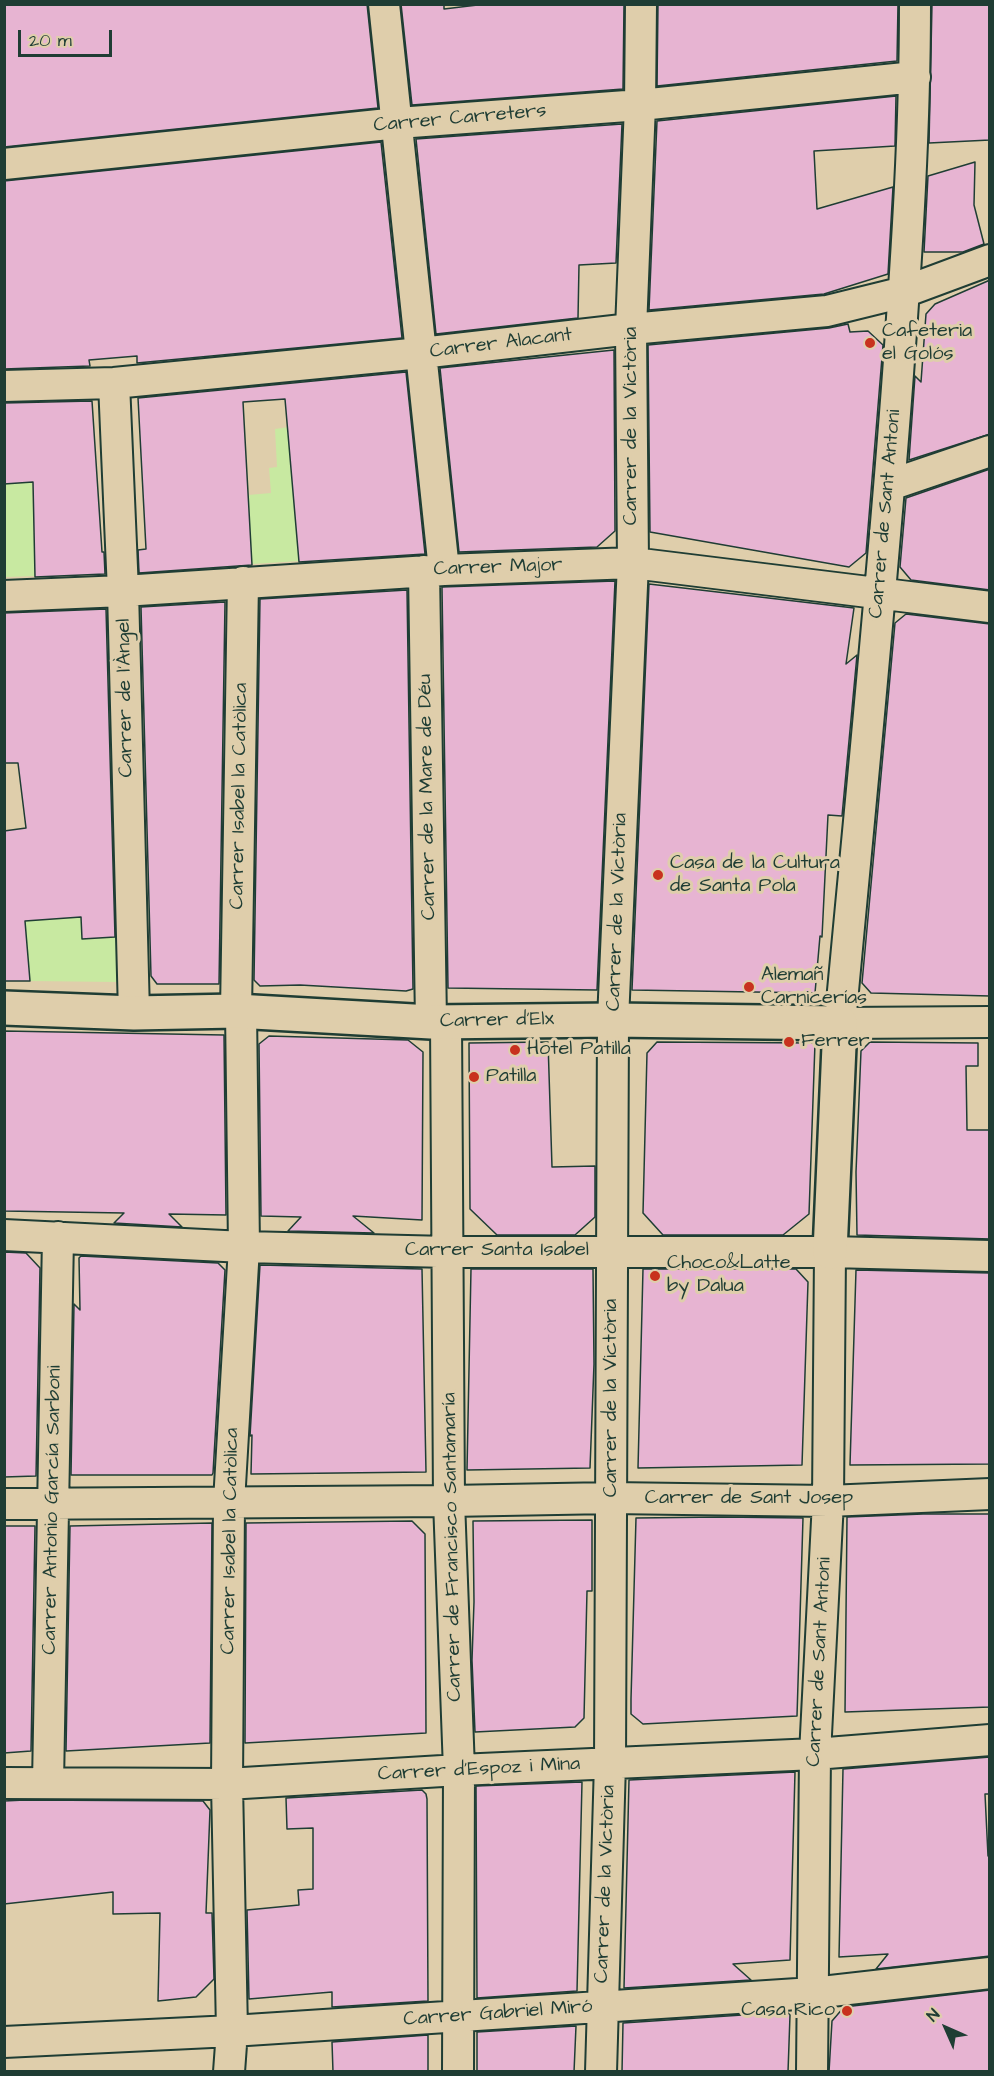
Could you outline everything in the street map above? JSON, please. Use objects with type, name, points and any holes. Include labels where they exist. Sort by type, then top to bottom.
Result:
[{"type":"street","name":"Carrer de la Mare de Déu","points":[[384,4],[421,353],[434,571],[439,1022]]},
{"type":"street","name":"Carrer de la Victòria","points":[[601,2072],[610,1763],[613,1020],[633,563],[630,329],[641,4]]},
{"type":"street","name":"Carrer de Sant Antoni","points":[[840,1023],[890,485],[904,292],[915,77],[915,4]]},
{"type":"street","name":"Carrer Carreters","points":[[4,165],[398,123],[639,105],[915,77]]},
{"type":"street","name":"Carrer Alacant","points":[[4,386],[114,382],[827,311],[904,292],[990,260]]},
{"type":"street","name":"Carrer de l'Àngel","points":[[114,382],[123,591],[134,1013]]},
{"type":"street","points":[[890,485],[990,451]]},
{"type":"street","name":"Carrer Major","points":[[4,596],[123,591],[434,571],[633,563],[990,607]]},
{"type":"street","name":"Carrer Isabel la Catòlica","points":[[229,2072],[232,2031],[227,1784],[228,1502],[244,1247],[238,1011],[243,582]]},
{"type":"street","name":"Carrer d'Elx","points":[[4,1008],[134,1013],[238,1011],[439,1022],[613,1020],[990,1022]]},
{"type":"street","name":"Carrer de Francisco Santamaría","points":[[439,1022],[448,1252],[448,1501],[459,1770],[458,2072]]},
{"type":"street","points":[[830,1252],[840,1023]]},
{"type":"street","name":"Carrer Santa Isabel","points":[[4,1235],[244,1247],[448,1252],[830,1252],[990,1256]]},
{"type":"street","name":"Carrer Antonio García Sarboni","points":[[48,1783],[58,1237]]},
{"type":"street","name":"Carrer de Sant Antoni","points":[[812,2072],[815,1754],[828,1501],[830,1252]]},
{"type":"street","name":"Carrer de Sant Josep","points":[[4,1504],[611,1498],[828,1501],[990,1494]]},
{"type":"street","name":"Carrer d'Espoz i Mina","points":[[4,1783],[227,1784],[459,1770],[815,1754],[990,1740]]},
{"type":"street","name":"Carrer Gabriel Miró","points":[[4,2042],[232,2031],[813,1993],[990,1973]]},
{"type":"green space","points":[[289,427],[299,561],[252,564],[248,495],[271,493],[269,468],[277,467],[275,429]]},
{"type":"green space","points":[[32,482],[35,576],[5,577],[5,484]]},
{"type":"green space","points":[[81,916],[82,939],[117,937],[118,982],[30,981],[25,919]]},
{"type":"building","points":[[4,4],[367,4],[378,108],[4,147]]},
{"type":"building","points":[[401,4],[444,4],[444,9],[486,4],[624,4],[623,89],[412,105]]},
{"type":"building","points":[[658,4],[898,4],[897,61],[657,86]]},
{"type":"building","points":[[932,4],[990,4],[990,140],[929,143]]},
{"type":"building","points":[[896,96],[895,146],[814,151],[817,209],[893,187],[888,274],[824,294],[649,310],[657,121]]},
{"type":"building","points":[[622,124],[616,263],[579,265],[578,318],[436,334],[416,139]]},
{"type":"building","points":[[381,142],[402,338],[137,363],[137,356],[89,360],[90,366],[4,369],[4,181]]},
{"type":"building","points":[[975,162],[974,205],[984,244],[963,252],[924,252],[928,176]]},
{"type":"building","points":[[990,280],[990,434],[909,460],[915,376],[921,382],[926,314],[935,304]]},
{"type":"building","points":[[848,324],[850,332],[868,331],[883,345],[866,553],[849,567],[650,532],[648,345],[829,328]]},
{"type":"building","points":[[614,350],[615,531],[597,547],[459,552],[440,368]]},
{"type":"building","points":[[406,372],[425,554],[299,562],[285,399],[243,402],[252,565],[139,573],[138,550],[146,549],[138,398]]},
{"type":"building","points":[[92,401],[105,574],[35,577],[33,482],[4,484],[4,403]]},
{"type":"building","points":[[990,469],[990,590],[911,580],[900,567],[906,498]]},
{"type":"building","points":[[615,581],[597,990],[448,988],[442,587]]},
{"type":"building","points":[[649,584],[854,608],[846,664],[857,655],[842,816],[828,815],[822,937],[820,936],[815,993],[632,990]]},
{"type":"building","points":[[407,590],[413,989],[406,991],[300,985],[260,986],[254,980],[260,599]]},
{"type":"building","points":[[225,602],[219,984],[157,984],[151,976],[141,607]]},
{"type":"building","points":[[106,609],[115,937],[82,939],[81,917],[25,921],[30,981],[4,981],[4,831],[26,828],[18,763],[4,763],[4,613]]},
{"type":"building","points":[[906,614],[990,624],[990,996],[871,993],[862,983],[895,623]]},
{"type":"building","points":[[4,1031],[224,1035],[226,1215],[169,1214],[182,1227],[114,1223],[124,1213],[4,1211]]},
{"type":"building","points":[[269,1036],[408,1040],[423,1052],[422,1220],[353,1216],[374,1233],[288,1231],[301,1217],[261,1216],[259,1044]]},
{"type":"building","points":[[548,1042],[552,1167],[595,1166],[595,1217],[575,1235],[497,1235],[470,1209],[469,1043]]},
{"type":"building","points":[[657,1042],[815,1043],[809,1214],[783,1235],[663,1235],[643,1213],[647,1053]]},
{"type":"building","points":[[870,1042],[978,1043],[978,1066],[966,1066],[967,1130],[990,1130],[990,1239],[857,1235],[856,1172],[861,1051]]},
{"type":"building","points":[[4,1252],[26,1253],[40,1268],[36,1476],[4,1477]]},
{"type":"building","points":[[81,1256],[218,1263],[225,1270],[212,1475],[71,1475],[74,1304],[80,1310],[79,1258]]},
{"type":"building","points":[[260,1265],[422,1269],[426,1472],[251,1474],[252,1435],[250,1436]]},
{"type":"building","points":[[471,1269],[593,1269],[594,1364],[590,1468],[467,1470]]},
{"type":"building","points":[[643,1269],[796,1269],[808,1282],[802,1465],[638,1468]]},
{"type":"building","points":[[856,1270],[990,1273],[990,1464],[850,1465]]},
{"type":"building","points":[[990,1514],[990,1707],[845,1712],[847,1517]]},
{"type":"building","points":[[636,1518],[803,1518],[797,1716],[643,1724],[631,1714]]},
{"type":"building","points":[[592,1520],[592,1591],[587,1591],[584,1718],[575,1727],[475,1732],[472,1660],[473,1521]]},
{"type":"building","points":[[412,1521],[425,1534],[426,1733],[245,1743],[246,1523]]},
{"type":"building","points":[[212,1523],[210,1743],[66,1751],[70,1526]]},
{"type":"building","points":[[4,1526],[35,1526],[31,1751],[4,1753]]},
{"type":"building","points":[[990,1757],[990,1794],[985,1794],[988,1856],[990,1856],[990,1956],[876,1969],[888,1954],[839,1957],[843,1769]]},
{"type":"building","points":[[795,1772],[790,1960],[733,1964],[751,1980],[624,1988],[629,1780]]},
{"type":"building","points":[[582,1782],[577,1991],[477,1998],[476,1786]]},
{"type":"building","points":[[422,1790],[427,1799],[428,2001],[332,2007],[332,1992],[249,1999],[247,1910],[299,1905],[298,1890],[313,1889],[313,1828],[287,1829],[286,1798]]},
{"type":"building","points":[[4,1801],[203,1801],[210,1810],[206,1913],[212,1913],[214,1979],[196,1997],[158,2001],[160,1913],[113,1914],[113,1892],[4,1904]]},
{"type":"building","points":[[990,1990],[990,2072],[829,2072],[832,2021],[844,2007]]},
{"type":"building","points":[[787,2012],[790,2015],[788,2072],[622,2072],[623,2023]]},
{"type":"building","points":[[576,2026],[574,2072],[477,2072],[477,2032]]},
{"type":"building","points":[[428,2035],[428,2072],[333,2072],[332,2042]]},
{"type":"place","name":"Cafeteria el Golós","points":[[870,343]]},
{"type":"place","name":"Casa de la Cultura de Santa Pola","points":[[658,875]]},
{"type":"place","name":"Alemañ Carnicerías","points":[[749,987]]},
{"type":"place","name":"Ferrer","points":[[789,1042]]},
{"type":"place","name":"Hotel Patilla","points":[[515,1050]]},
{"type":"place","name":"Patilla","points":[[474,1077]]},
{"type":"place","name":"Choco&Latte by Dalua","points":[[655,1276]]},
{"type":"place","name":"Casa Rico","points":[[847,2011]]}]
